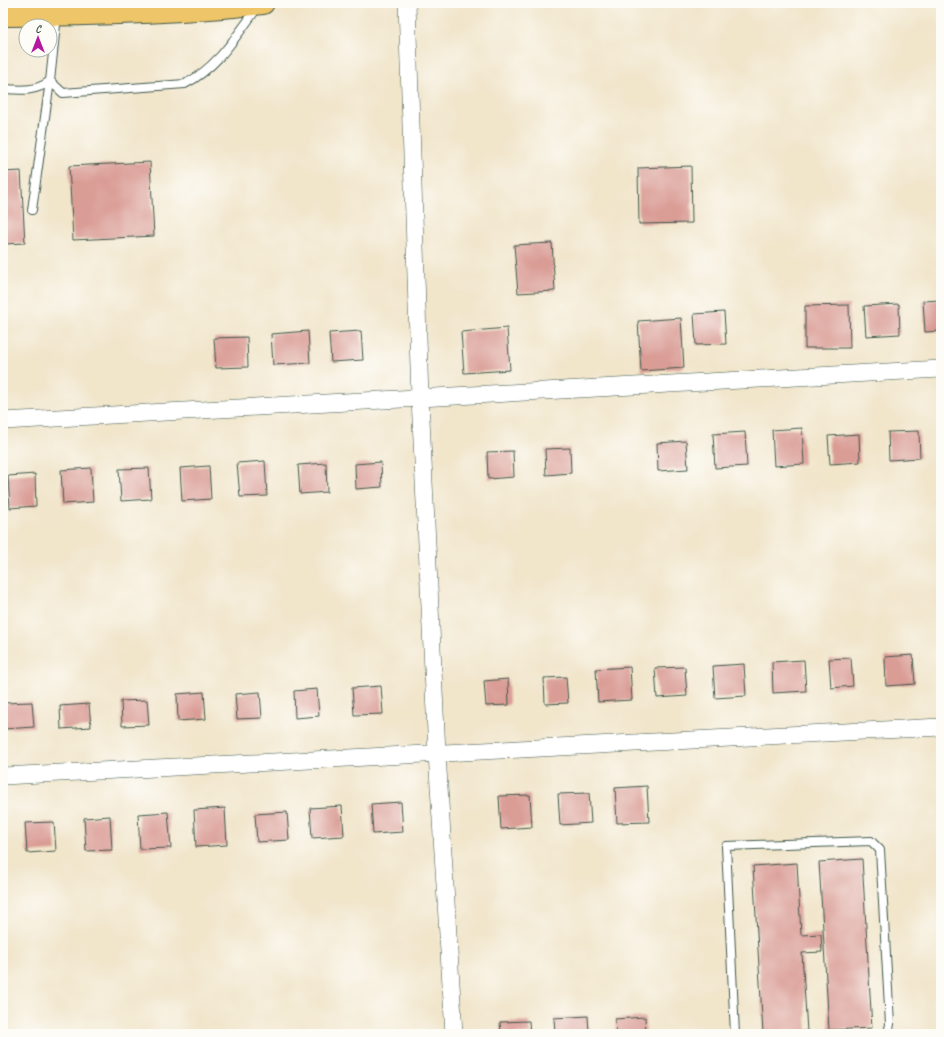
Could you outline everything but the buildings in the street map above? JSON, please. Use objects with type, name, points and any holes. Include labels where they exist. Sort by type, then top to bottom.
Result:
[{"type":"highway","points":[[3,15],[57,15],[206,9],[262,3]]},
{"type":"street","points":[[407,3],[420,398],[437,753],[454,1034]]},
{"type":"street","points":[[3,421],[941,369]]},
{"type":"street","points":[[3,776],[941,727]]},
{"type":"lane","points":[[50,81],[63,93],[185,84],[200,76],[216,63],[262,3]]},
{"type":"lane","points":[[32,210],[50,81],[57,15]]},
{"type":"lane","points":[[3,89],[31,90],[42,87],[50,81]]},
{"type":"lane","points":[[735,1034],[726,846],[871,841],[880,850],[890,1024],[888,1034]]}]
